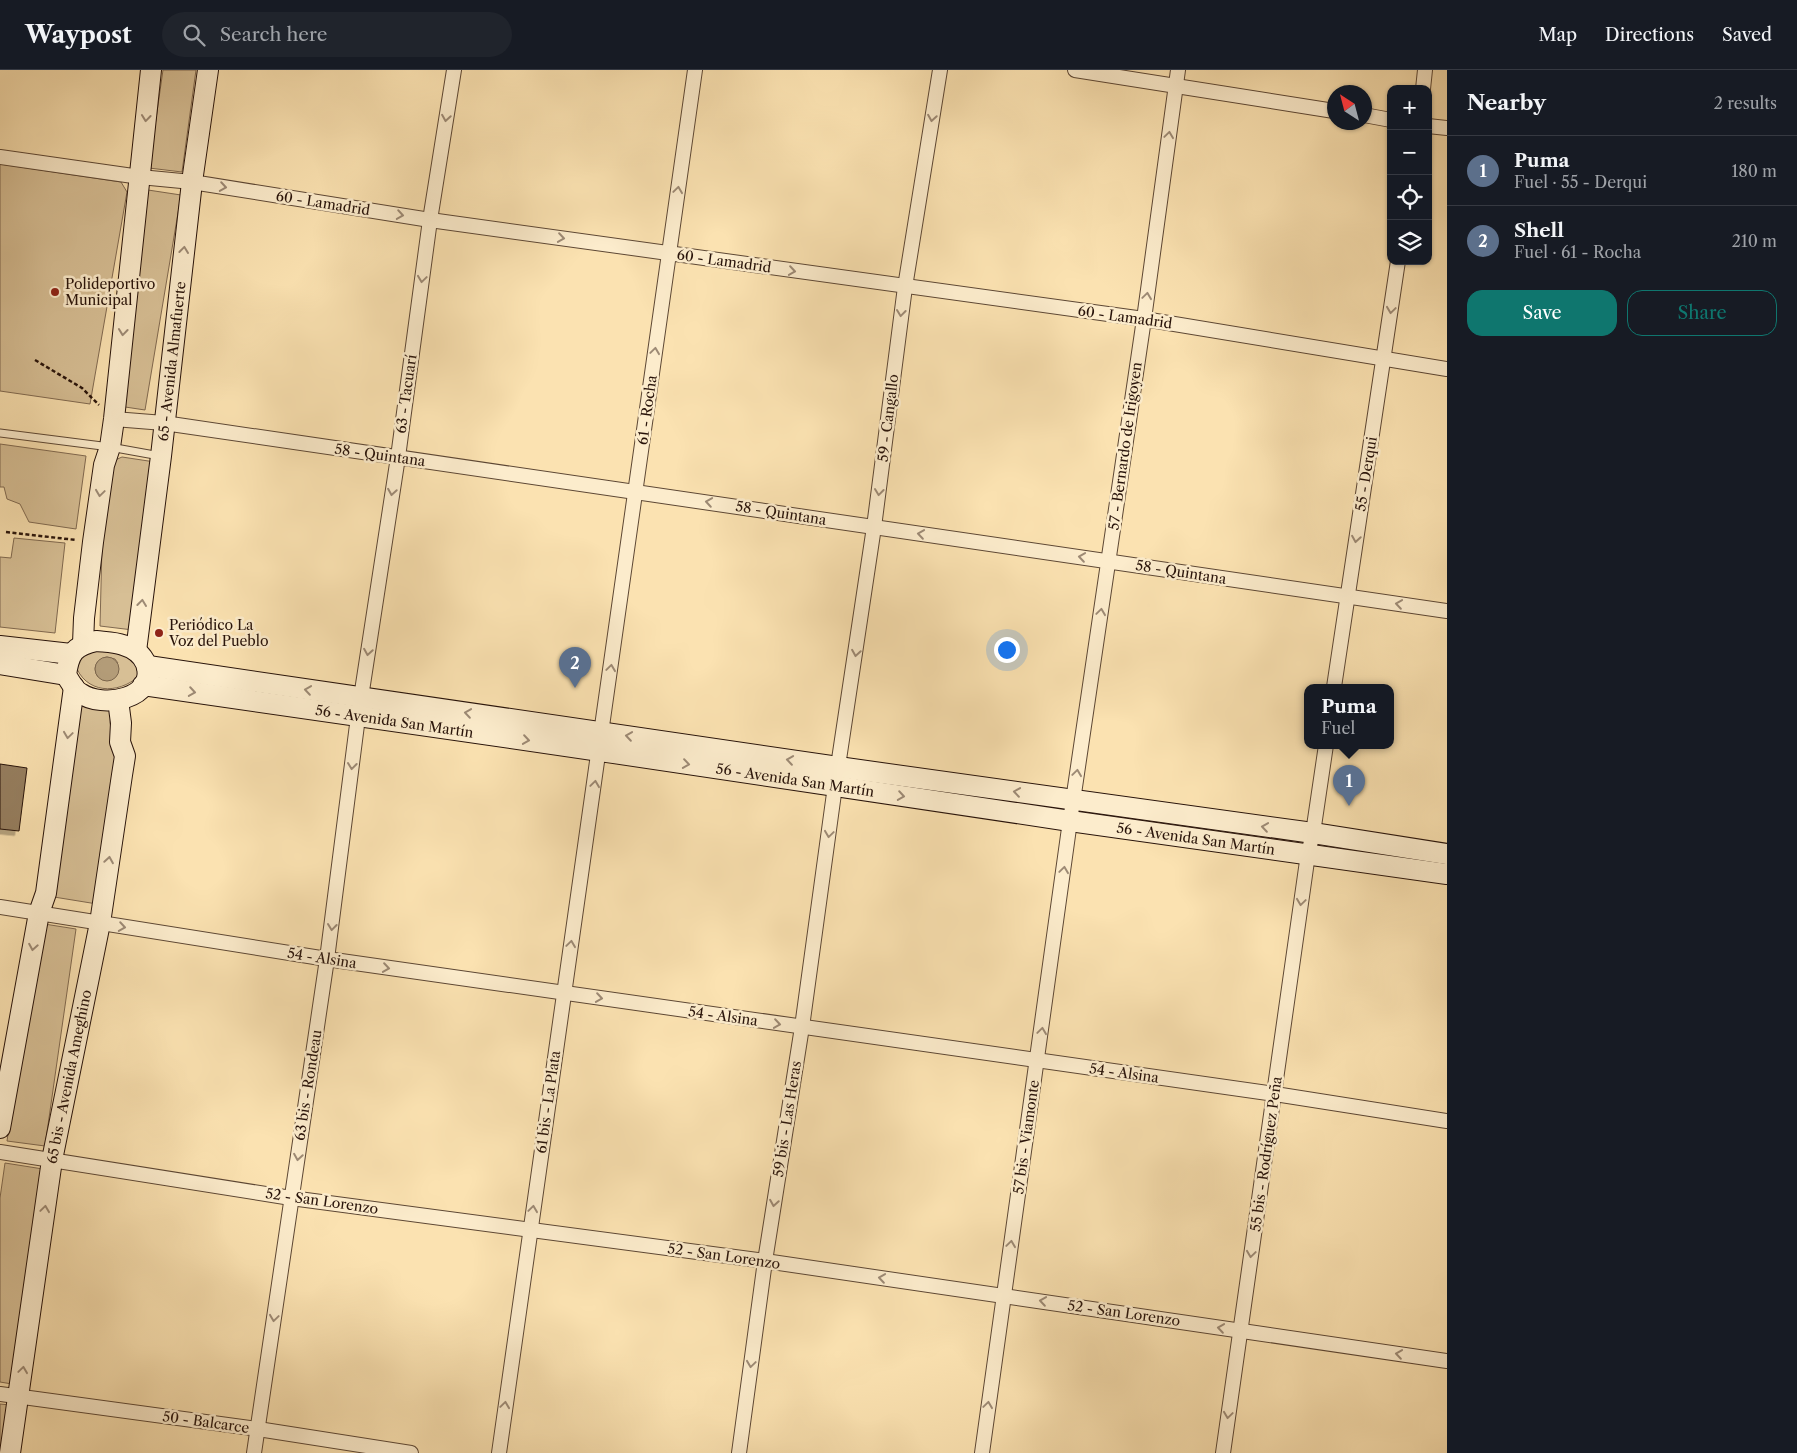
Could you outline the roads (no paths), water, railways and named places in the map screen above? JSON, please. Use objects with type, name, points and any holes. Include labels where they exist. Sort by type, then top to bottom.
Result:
[{"type":"main road","points":[[0,1128],[40,913],[46,893],[70,681],[67,663],[77,649],[84,618],[104,465],[110,447],[151,70]]},
{"type":"main road","name":"65 - Avenida Almafuerte","points":[[142,668],[164,423],[192,182],[208,70]]},
{"type":"main road","points":[[0,646],[77,649],[96,641],[122,644],[142,668],[132,695],[118,700],[103,702],[78,693],[70,681],[0,664]]},
{"type":"main road","name":"56 - Avenida San Martín","points":[[142,668],[148,666],[361,698],[601,741],[837,776],[1073,800],[1313,833],[1447,854]]},
{"type":"main road","name":"56 - Avenida San Martín","points":[[142,668],[358,717],[601,741]]},
{"type":"main road","name":"65 bis - Avenida Ameghino","points":[[10,1453],[10,1395],[52,1160],[100,923],[125,756],[120,742],[121,723],[118,700]]},
{"type":"main road","name":"56 - Avenida San Martín","points":[[837,776],[1070,822],[1447,874]]},
{"type":"street","name":"63 - Tacuarí","points":[[358,717],[398,457],[430,220],[454,70]]},
{"type":"street","name":"61 - Rocha","points":[[601,741],[695,70]]},
{"type":"street","name":"59 - Cangallo","points":[[837,776],[874,527],[905,287],[940,70]]},
{"type":"street","points":[[1075,70],[1327,109]]},
{"type":"street","name":"57 - Bernardo de Irigoyen","points":[[1070,822],[1144,320],[1178,70]]},
{"type":"street","points":[[1423,85],[1425,70]]},
{"type":"street","points":[[1372,116],[1387,119]]},
{"type":"street","points":[[1432,126],[1447,128]]},
{"type":"street","name":"60 - Lamadrid","points":[[0,156],[140,177],[192,182],[430,220],[1144,320],[1447,369]]},
{"type":"street","name":"55 - Derqui","points":[[1334,684],[1397,265]]},
{"type":"street","name":"58 - Quintana","points":[[114,414],[164,423],[1447,611]]},
{"type":"street","name":"63 bis - Rondeau","points":[[254,1453],[328,959],[358,717]]},
{"type":"street","name":"61 bis - La Plata","points":[[499,1453],[601,741]]},
{"type":"street","points":[[1308,854],[1325,749]]},
{"type":"street","name":"59 bis - Las Heras","points":[[739,1453],[765,1261],[802,1027],[837,776]]},
{"type":"street","name":"57 bis - Viamonte","points":[[982,1453],[1070,822]]},
{"type":"street","name":"55 bis - Rodríguez Peña","points":[[1223,1453],[1308,854]]},
{"type":"street","name":"54 - Alsina","points":[[0,907],[328,959],[1275,1094],[1447,1121]]},
{"type":"street","name":"52 - San Lorenzo","points":[[0,1152],[292,1198],[765,1261],[1447,1360]]},
{"type":"street","name":"50 - Balcarce","points":[[10,1395],[411,1453]]},
{"type":"lane","points":[[0,434],[110,447],[161,456]]},
{"type":"place","name":"Polideportivo Municipal","points":[[55,292]]},
{"type":"place","name":"Periódico La Voz del Pueblo","points":[[159,633]]},
{"type":"place","name":"Shell","points":[[575,688]]},
{"type":"place","name":"Puma","points":[[1349,806]]}]
